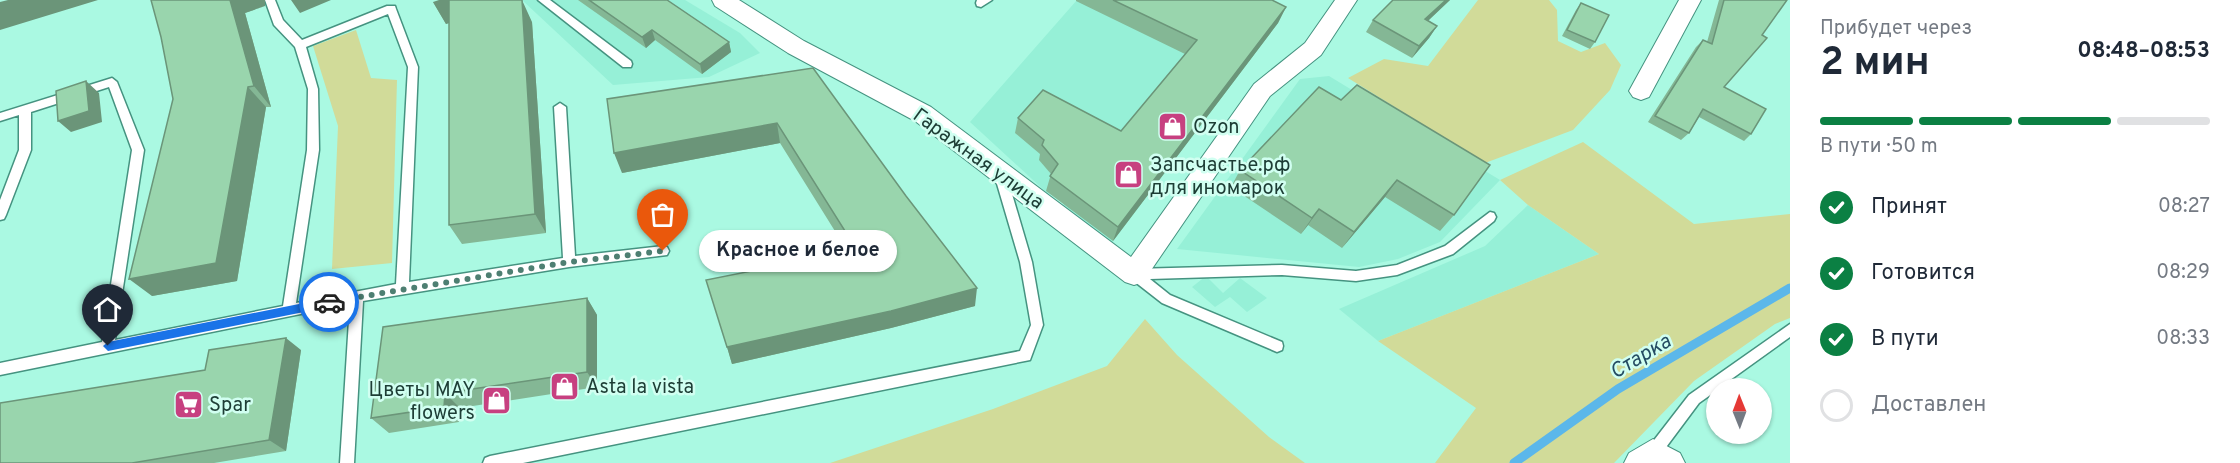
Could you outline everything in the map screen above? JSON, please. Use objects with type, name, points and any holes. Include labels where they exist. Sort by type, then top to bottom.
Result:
[{"type":"street","name":"Гаражная улица","points":[[723,0],[796,47],[923,114],[1134,274]]},
{"type":"street","points":[[1134,274],[1262,90],[1313,48],[1346,0]]},
{"type":"street","points":[[1641,91],[1690,0]]},
{"type":"lane","points":[[270,0],[278,22],[300,45],[314,89],[313,150],[289,310]]},
{"type":"lane","points":[[543,0],[627,64]]},
{"type":"lane","points":[[300,45],[391,9],[413,67],[402,288]]},
{"type":"lane","points":[[0,117],[112,82],[138,150],[108,346]]},
{"type":"lane","points":[[560,107],[569,262]]},
{"type":"lane","points":[[0,215],[25,150],[25,110]]},
{"type":"lane","points":[[490,463],[1025,356],[1037,325],[1026,262],[1000,172]]},
{"type":"lane","points":[[1134,274],[1281,270],[1356,276],[1397,270],[1449,250],[1490,217]]},
{"type":"lane","points":[[0,369],[402,288],[569,262],[663,251]]},
{"type":"lane","points":[[1134,274],[1166,299],[1277,346]]},
{"type":"lane","points":[[347,463],[357,297]]},
{"type":"lane","points":[[1654,460],[1694,399],[1790,330]]},
{"type":"shaded area","points":[[522,0],[685,0],[740,33],[760,53],[709,77],[613,85]]},
{"type":"shaded area","points":[[1077,0],[1230,0],[1278,23],[1111,244],[1066,219],[1063,201],[1046,192],[970,122]]},
{"type":"shaded area","points":[[1478,0],[1549,0],[1557,10],[1558,41],[1581,52],[1605,43],[1621,65],[1610,90],[1573,130],[1485,163],[1348,78],[1384,59],[1428,66]]},
{"type":"shaded area","points":[[356,30],[371,78],[397,80],[392,263],[332,269],[338,126],[313,46]]},
{"type":"shaded area","points":[[1329,76],[1500,180],[1440,242],[1398,259],[1359,267],[1177,249],[1300,79]]},
{"type":"shaded area","points":[[1583,142],[1694,224],[1790,214],[1790,318],[1775,324],[1694,381],[1614,463],[1435,463],[1476,408],[1378,341],[1599,254],[1528,205],[1500,180]]},
{"type":"shaded area","points":[[1528,205],[1599,254],[1378,341],[1339,309],[1485,246]]},
{"type":"shaded area","points":[[1206,276],[1223,293],[1240,278],[1267,298],[1247,312],[1230,297],[1215,307],[1192,287]]},
{"type":"shaded area","points":[[1145,319],[1177,355],[1269,437],[1305,463],[830,463],[993,409],[1107,366]]},
{"type":"building","points":[[151,0],[230,0],[254,86],[248,87],[216,263],[129,279],[173,99]]},
{"type":"building","points":[[449,0],[522,0],[535,214],[449,225]]},
{"type":"building","points":[[589,0],[667,0],[729,42],[700,64],[652,30],[642,37]]},
{"type":"building","points":[[1113,0],[1272,0],[1286,7],[1118,227],[1050,176],[1058,164],[1042,145],[1044,140],[1018,118],[1043,90],[1121,131],[1197,40]]},
{"type":"building","points":[[1393,0],[1446,0],[1425,19],[1437,26],[1419,46],[1373,20]]},
{"type":"building","points":[[1724,0],[1787,0],[1762,35],[1767,38],[1724,87],[1766,109],[1751,134],[1703,109],[1689,133],[1655,116],[1703,40],[1712,44]]},
{"type":"building","points":[[1581,3],[1609,15],[1595,42],[1567,30]]},
{"type":"building","points":[[813,68],[906,196],[977,288],[891,311],[727,347],[706,280],[857,250],[777,123],[614,153],[607,99]]},
{"type":"building","points":[[86,81],[89,111],[58,121],[56,91]]},
{"type":"building","points":[[1357,85],[1490,165],[1454,215],[1397,180],[1354,232],[1319,209],[1312,218],[1240,170],[1319,87],[1341,100]]},
{"type":"building","points":[[587,298],[587,372],[445,393],[444,407],[371,418],[383,327]]},
{"type":"building","points":[[286,338],[269,440],[132,463],[0,463],[0,403],[205,370],[209,350]]},
{"type":"waterway","name":"Старка","points":[[1514,463],[1618,389],[1790,288]]},
{"type":"way so far","points":[[329,302],[402,288],[569,262],[663,251]]},
{"type":"place","name":"Ozon","points":[[1172,126]]},
{"type":"place","name":"Запсчастье.рф для иномарок","points":[[1129,175]]},
{"type":"place","name":"Красное и белое","points":[[663,251]]},
{"type":"place","name":"Asta la vista","points":[[565,386]]},
{"type":"place","name":"Цветы MAY flowers","points":[[496,401]]},
{"type":"place","name":"Spar","points":[[188,404]]},
{"type":"route","points":[[108,346],[329,302]]}]
